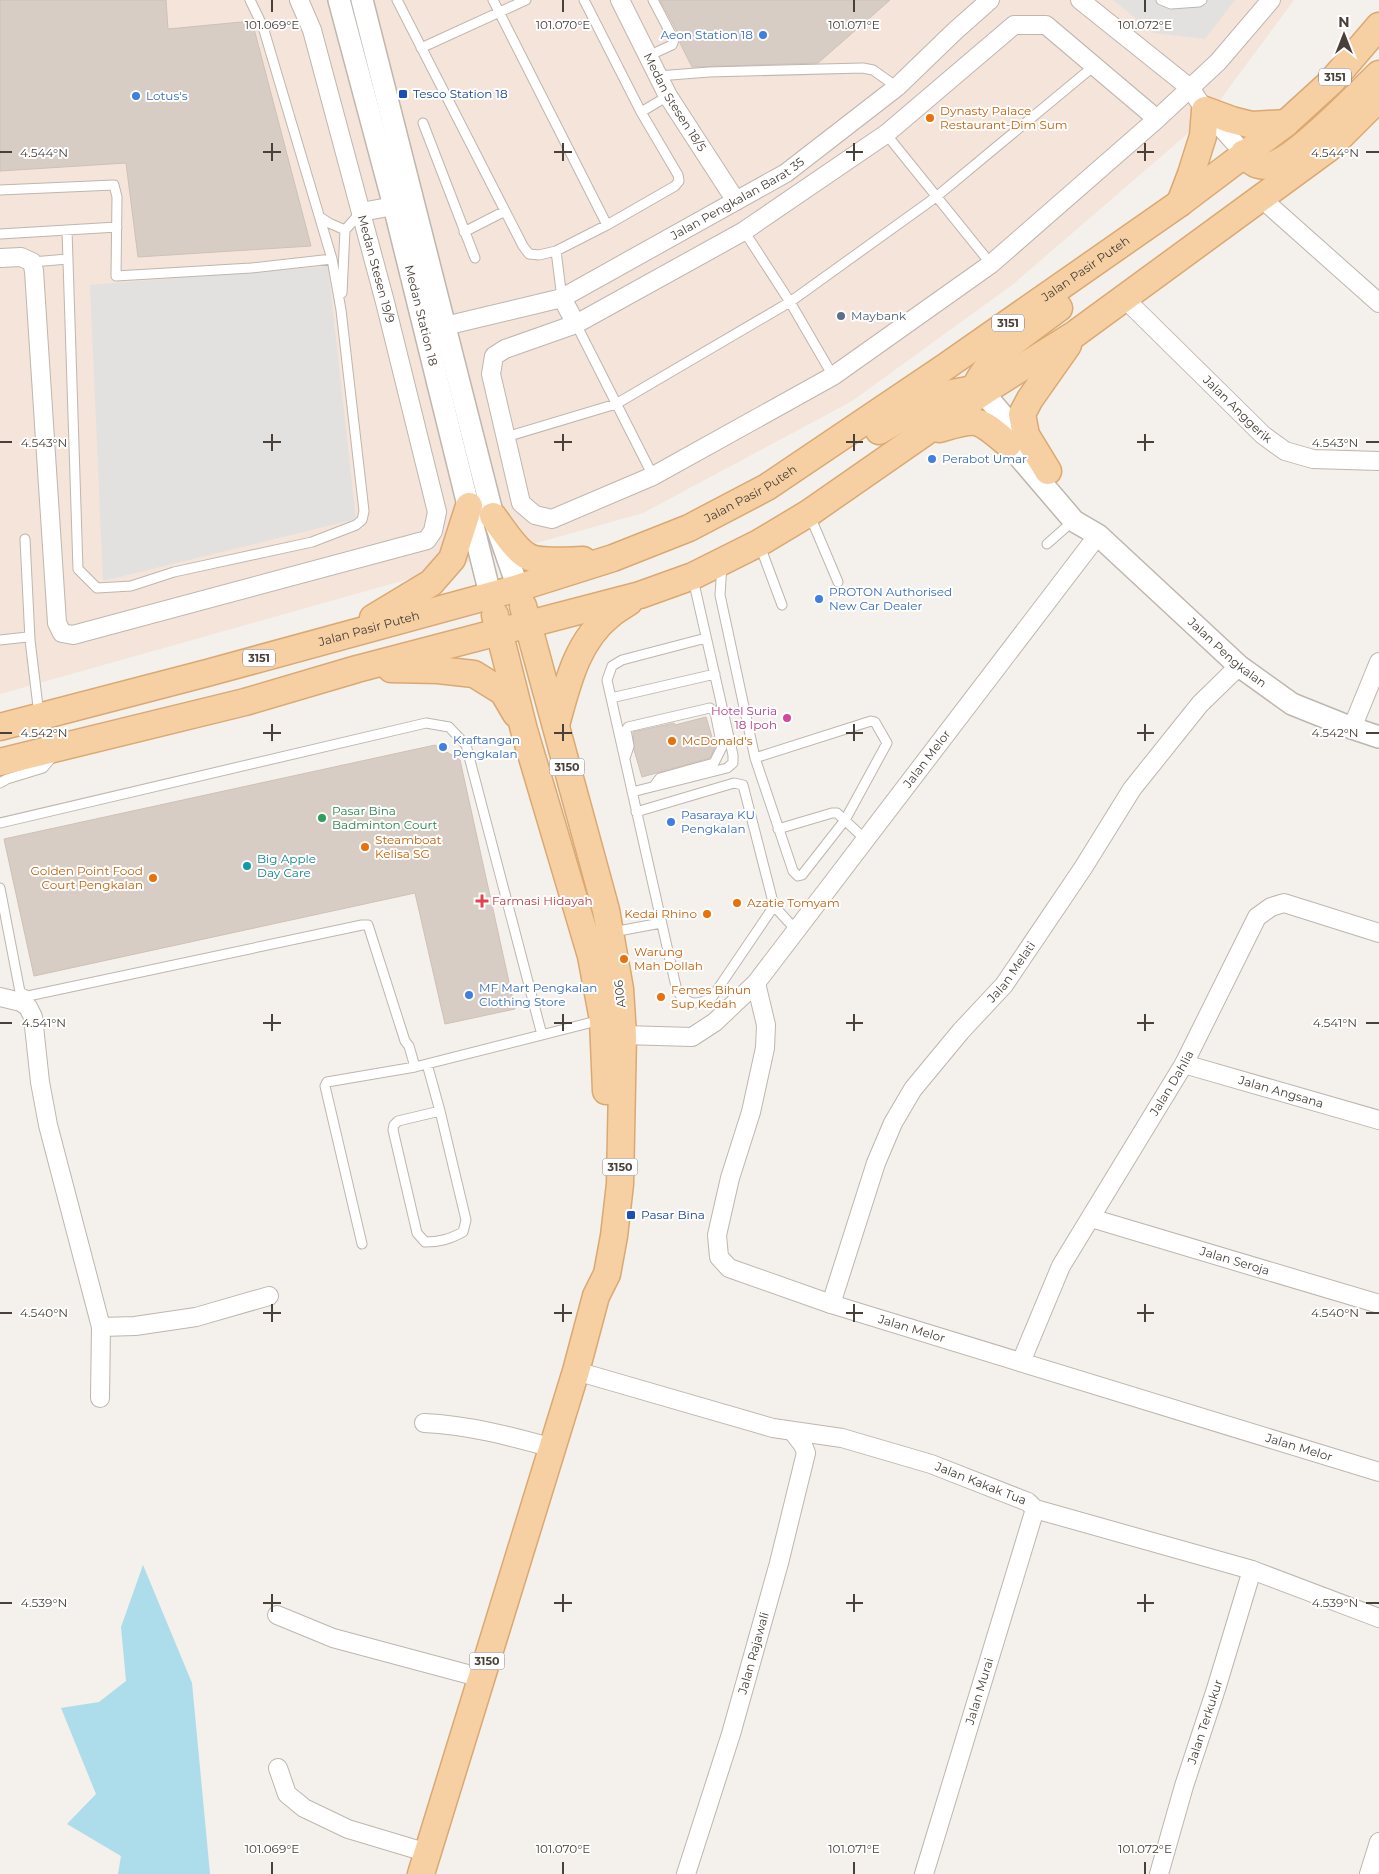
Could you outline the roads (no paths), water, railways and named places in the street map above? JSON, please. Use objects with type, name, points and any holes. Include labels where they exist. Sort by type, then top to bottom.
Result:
[{"type":"main road","name":"3151","points":[[1286,123],[1331,82],[1379,26]]},
{"type":"main road","points":[[1246,156],[1260,166],[1270,165],[1291,154],[1332,120],[1379,74]]},
{"type":"main road","points":[[0,762],[245,702],[358,669],[640,595],[693,576],[759,543],[809,513],[976,395],[1075,334],[1329,148],[1373,104],[1379,94]]},
{"type":"main road","points":[[1180,203],[1192,174],[1203,136],[1205,110],[1252,125],[1286,123]]},
{"type":"main road","points":[[976,395],[979,378],[995,357],[1286,123]]},
{"type":"main road","name":"Jalan Pasir Puteh","points":[[0,727],[518,588],[613,558],[689,528],[767,487],[945,367],[1246,156]]},
{"type":"main road","points":[[1048,471],[1026,435],[1022,414],[1030,398],[1075,334]]},
{"type":"main road","points":[[767,487],[866,438],[941,395],[976,395]]},
{"type":"main road","points":[[922,434],[969,421],[980,422],[1008,444]]},
{"type":"main road","points":[[349,633],[431,583],[452,559],[469,506]]},
{"type":"main road","points":[[494,516],[510,539],[529,557],[564,561],[613,558]]},
{"type":"main road","name":"Medan Station 18","points":[[518,588],[528,623]]},
{"type":"main road","name":"Medan Station 18","points":[[490,594],[500,632]]},
{"type":"main road","points":[[556,725],[571,670],[588,640],[608,616],[640,595]]},
{"type":"main road","name":"3150","points":[[528,623],[606,910],[605,947]]},
{"type":"main road","name":"3150","points":[[500,632],[524,730],[605,947]]},
{"type":"main road","points":[[358,669],[438,670],[474,674],[503,692],[524,730]]},
{"type":"main road","name":"A106","points":[[605,947],[620,989],[613,1027]]},
{"type":"main road","name":"3150","points":[[424,1863],[553,1448],[596,1296],[596,1272],[609,1184],[613,1027]]},
{"type":"street","name":"Medan Stesen 19/9","points":[[32,262],[57,623],[62,633],[73,635],[427,540],[434,531],[437,512],[361,212],[312,30],[299,0]]},
{"type":"street","name":"Medan Station 18","points":[[339,0],[394,206],[490,594]]},
{"type":"street","name":"Medan Station 18","points":[[362,0],[494,516],[518,588]]},
{"type":"street","name":"Medan Stesen 18/5","points":[[620,0],[668,96],[736,201]]},
{"type":"street","name":"Jalan Pengkalan Barat 35","points":[[445,326],[562,298],[786,173],[897,88],[955,31],[990,0]]},
{"type":"street","points":[[1080,0],[1190,88],[1205,110],[1246,156]]},
{"type":"street","points":[[1157,118],[1046,25],[1014,25],[886,134],[744,231],[576,324],[504,349],[494,356],[490,374],[521,503],[535,515],[552,519],[653,476],[833,376],[991,264],[1157,118],[1218,62],[1271,0]]},
{"type":"street","points":[[869,110],[886,134]]},
{"type":"street","points":[[1261,198],[1379,303]]},
{"type":"street","points":[[361,212],[394,206]]},
{"type":"street","points":[[0,258],[21,257],[32,262]]},
{"type":"street","points":[[562,298],[576,324]]},
{"type":"street","name":"Jalan Anggerik","points":[[1124,298],[1262,435],[1285,451],[1313,459],[1379,461]]},
{"type":"street","name":"Jalan Pengkalan","points":[[976,395],[1008,444],[1074,521],[1098,535],[1239,666],[1292,704],[1379,737]]},
{"type":"street","name":"Jalan Pengkalan","points":[[976,395],[1091,519],[1098,535]]},
{"type":"street","name":"Jalan Melor","points":[[613,1027],[692,1037],[715,1022],[756,983],[1098,535]]},
{"type":"street","points":[[1352,728],[1379,662]]},
{"type":"street","name":"Jalan Melati","points":[[831,1304],[876,1163],[893,1123],[913,1090],[960,1030],[1004,985],[1083,868],[1132,789],[1200,704],[1239,666]]},
{"type":"street","name":"Jalan Dahlia","points":[[1021,1362],[1061,1266],[1184,1064],[1257,917],[1271,907],[1284,903],[1379,933]]},
{"type":"street","name":"Jalan Melor","points":[[756,983],[766,1025],[765,1048],[752,1112],[730,1178],[716,1234],[719,1258],[729,1268],[831,1304],[1379,1472]]},
{"type":"street","points":[[0,997],[21,1002],[28,1007],[33,1017],[40,1082],[48,1125],[101,1327],[100,1398]]},
{"type":"street","name":"Jalan Angsana","points":[[1184,1064],[1379,1120]]},
{"type":"street","name":"Jalan Seroja","points":[[1091,1218],[1379,1304]]},
{"type":"street","points":[[101,1327],[135,1326],[196,1317],[269,1296]]},
{"type":"street","name":"Jalan Kakak Tua","points":[[576,1372],[773,1428],[842,1438],[931,1464],[1028,1502],[1034,1509],[1252,1570],[1379,1618]]},
{"type":"street","points":[[424,1423],[470,1428],[511,1436],[553,1448]]},
{"type":"street","name":"Jalan Rajawali","points":[[686,1874],[731,1734],[781,1554],[806,1453],[803,1445],[793,1432]]},
{"type":"street","name":"Jalan Murai","points":[[924,1874],[1034,1509]]},
{"type":"street","name":"Jalan Terkukur","points":[[1158,1874],[1252,1570]]},
{"type":"street","points":[[277,1615],[333,1638],[482,1678]]},
{"type":"street","points":[[278,1768],[287,1794],[304,1808],[424,1863]]},
{"type":"street","points":[[1369,1874],[1379,1842]]},
{"type":"lane","points":[[66,230],[78,569],[96,588],[131,586],[174,572],[312,542],[356,525],[362,520],[364,511],[342,310],[332,259],[262,26],[250,0]]},
{"type":"lane","points":[[397,0],[524,246],[529,254],[540,255],[556,251],[607,225],[675,186],[679,181],[678,174],[640,112],[584,0]]},
{"type":"lane","points":[[492,0],[607,225]]},
{"type":"lane","points":[[421,48],[526,0]]},
{"type":"lane","points":[[648,56],[672,44],[674,40],[653,0]]},
{"type":"lane","points":[[1161,0],[1170,4],[1200,1]]},
{"type":"lane","points":[[506,437],[616,404],[790,302],[936,196],[1094,66]]},
{"type":"lane","points":[[658,76],[709,72],[863,68],[874,70],[897,88]]},
{"type":"lane","points":[[640,112],[668,96]]},
{"type":"lane","points":[[423,123],[475,258]]},
{"type":"lane","points":[[886,134],[991,264]]},
{"type":"lane","points":[[0,190],[114,185],[117,196],[116,276],[251,268],[332,259]]},
{"type":"lane","points":[[464,232],[505,211]]},
{"type":"lane","points":[[342,310],[345,230],[361,212]]},
{"type":"lane","points":[[320,217],[345,230]]},
{"type":"lane","points":[[0,234],[117,227]]},
{"type":"lane","points":[[744,231],[790,302],[833,376]]},
{"type":"lane","points":[[556,251],[562,298]]},
{"type":"lane","points":[[32,262],[68,259]]},
{"type":"lane","points":[[576,324],[653,476]]},
{"type":"lane","points":[[809,513],[838,582]]},
{"type":"lane","points":[[1047,544],[1074,521]]},
{"type":"lane","points":[[25,539],[30,640],[39,716]]},
{"type":"lane","points":[[759,543],[782,604]]},
{"type":"lane","points":[[722,561],[720,595],[755,758],[778,830],[793,871],[798,876],[802,875],[845,820],[887,745],[873,721],[755,758]]},
{"type":"lane","points":[[632,792],[727,768],[733,763],[733,755],[693,576]]},
{"type":"lane","points":[[0,640],[27,637],[30,640]]},
{"type":"lane","points":[[706,638],[622,660],[612,666],[607,680],[677,991],[684,1000],[694,1003],[704,1002],[713,996],[774,906]]},
{"type":"lane","points":[[611,698],[715,674]]},
{"type":"lane","points":[[624,758],[630,746],[626,730],[628,727],[710,708],[715,712],[722,747],[714,763],[660,778],[654,786]]},
{"type":"lane","points":[[0,824],[426,723],[449,727],[466,745],[542,1036]]},
{"type":"lane","points":[[0,783],[43,768],[62,746]]},
{"type":"lane","points":[[636,812],[734,783],[743,785],[774,906],[796,930]]},
{"type":"lane","points":[[778,830],[832,813],[839,814],[866,840]]},
{"type":"lane","points":[[0,888],[20,992],[28,996],[362,925],[368,926],[405,1041],[409,1046],[415,1066]]},
{"type":"lane","points":[[605,947],[662,923]]},
{"type":"lane","points":[[362,1244],[325,1086],[327,1082],[427,1064],[542,1036],[613,1027]]},
{"type":"lane","points":[[427,1064],[440,1112],[466,1220],[463,1232],[451,1239],[425,1242],[417,1233],[393,1130],[394,1124],[398,1121],[440,1112]]},
{"type":"water","points":[[143,1565],[192,1683],[210,1874],[118,1874],[121,1856],[67,1824],[96,1794],[61,1708],[99,1702],[126,1681],[121,1627]]},
{"type":"place","name":"Aeon Station 18","points":[[763,35]]},
{"type":"place","name":"Tesco Station 18","points":[[403,94]]},
{"type":"place","name":"Lotus's","points":[[136,96]]},
{"type":"place","name":"Dynasty Palace Restaurant-Dim Sum","points":[[930,118]]},
{"type":"place","name":"Maybank","points":[[841,316]]},
{"type":"place","name":"Perabot Umar","points":[[932,459]]},
{"type":"place","name":"PROTON Authorised New Car Dealer","points":[[819,599]]},
{"type":"place","name":"Hotel Suria 18 Ipoh","points":[[787,718]]},
{"type":"place","name":"McDonald's","points":[[672,741]]},
{"type":"place","name":"Kraftangan Pengkalan","points":[[443,747]]},
{"type":"place","name":"Pasar Bina Badminton Court","points":[[322,818]]},
{"type":"place","name":"Pasaraya KU Pengkalan","points":[[671,822]]},
{"type":"place","name":"Steamboat Kelisa SG","points":[[365,847]]},
{"type":"place","name":"Big Apple Day Care","points":[[247,866]]},
{"type":"place","name":"Golden Point Food Court Pengkalan","points":[[153,878]]},
{"type":"place","name":"Farmasi Hidayah","points":[[482,901]]},
{"type":"place","name":"Azatie Tomyam","points":[[737,903]]},
{"type":"place","name":"Kedai Rhino","points":[[707,914]]},
{"type":"place","name":"Warung Mah Dollah","points":[[624,959]]},
{"type":"place","name":"MF Mart Pengkalan Clothing Store","points":[[469,995]]},
{"type":"place","name":"Femes Bihun Sup Kedah","points":[[661,997]]},
{"type":"place","name":"Pasar Bina","points":[[631,1215]]}]
